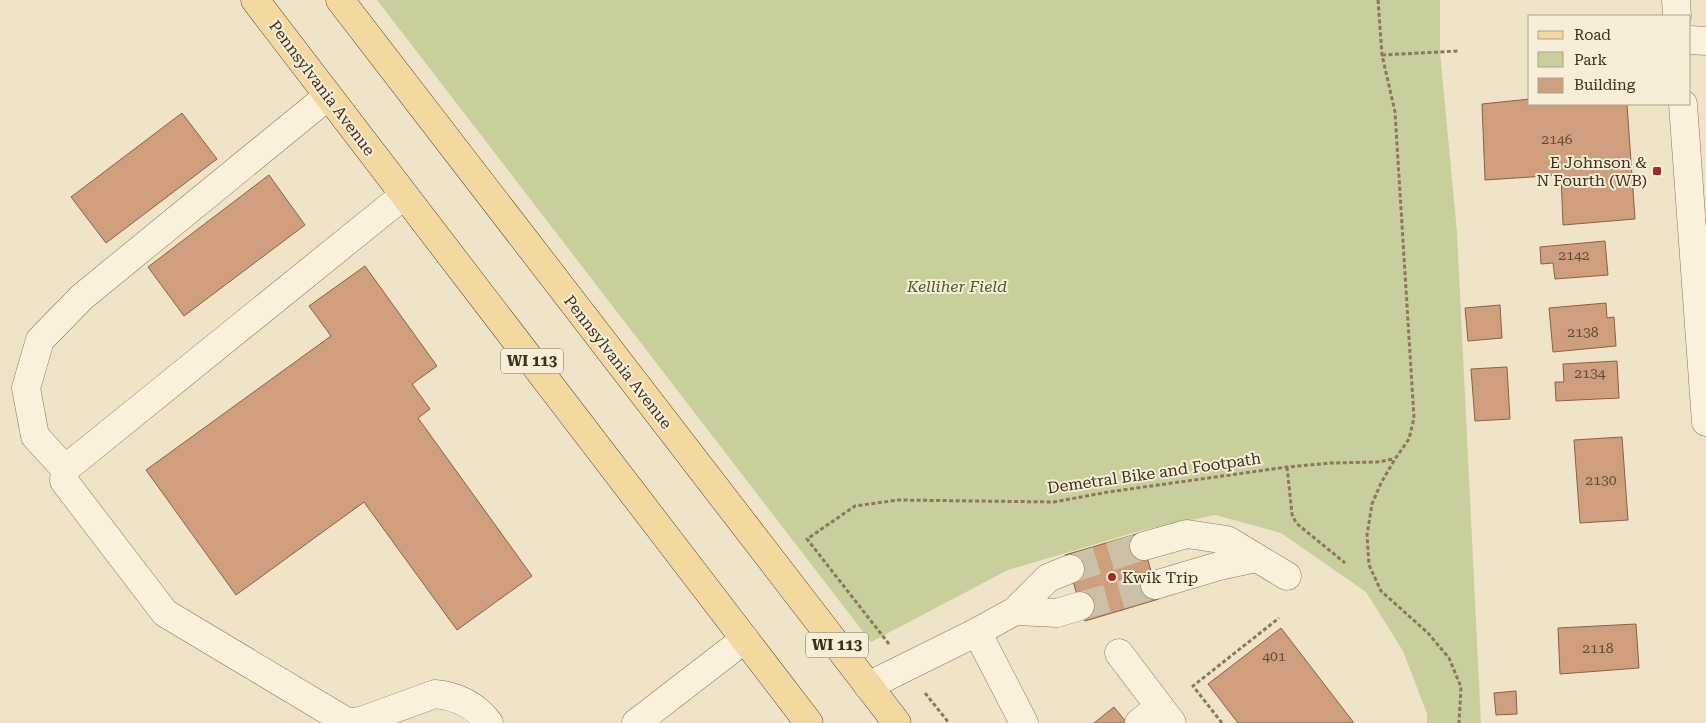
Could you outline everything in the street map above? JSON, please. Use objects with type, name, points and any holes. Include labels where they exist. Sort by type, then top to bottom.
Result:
[{"type":"main road","name":"Pennsylvania Avenue","points":[[255,0],[809,723]]},
{"type":"main road","name":"Pennsylvania Avenue","points":[[340,0],[896,723]]},
{"type":"street","points":[[1676,0],[1677,15]]},
{"type":"street","points":[[1691,40],[1706,41]]},
{"type":"street","points":[[328,96],[82,296],[40,340],[26,388],[36,436],[65,469],[64,481],[158,607],[165,613],[347,722],[361,721],[435,694],[465,701],[481,712],[489,723]]},
{"type":"street","points":[[1683,105],[1706,422]]},
{"type":"street","points":[[65,469],[404,195]]},
{"type":"street","points":[[1144,546],[1187,534],[1227,540],[1287,576]]},
{"type":"street","points":[[1155,585],[1218,566],[1256,558]]},
{"type":"street","points":[[868,686],[1015,611],[1048,578],[1070,569]]},
{"type":"street","points":[[1015,611],[1057,613],[1080,606]]},
{"type":"street","points":[[977,632],[1024,723]]},
{"type":"street","points":[[636,723],[745,639]]},
{"type":"street","points":[[1119,653],[1157,718]]},
{"type":"path","points":[[1378,0],[1382,55],[1395,112],[1414,418],[1409,439],[1381,483],[1372,504],[1367,535],[1369,565],[1381,591],[1428,633],[1449,658],[1461,687],[1459,723]]},
{"type":"path","points":[[1382,55],[1458,51]]},
{"type":"path","name":"Demetral Bike and Footpath","points":[[893,649],[807,539],[855,506],[898,500],[1054,502],[1108,492],[1287,467],[1331,463],[1377,462],[1395,459]]},
{"type":"path","points":[[1287,467],[1292,514],[1296,523],[1345,563]]},
{"type":"path","points":[[1222,723],[1193,686],[1279,618]]},
{"type":"path","points":[[925,693],[949,723]]},
{"type":"green space","name":"Kelliher Field","points":[[377,0],[1440,0],[1440,52],[1457,232],[1481,723],[1427,723],[1427,714],[1403,651],[1366,592],[1281,533],[1215,515],[1143,530],[1008,570],[871,642]]},
{"type":"building","points":[[1528,99],[1528,105],[1627,105],[1635,219],[1563,225],[1561,175],[1485,180],[1482,104]]},
{"type":"building","points":[[182,113],[217,159],[106,243],[71,197]]},
{"type":"building","points":[[269,175],[305,225],[184,316],[148,267]]},
{"type":"building","points":[[1605,241],[1608,275],[1555,279],[1553,263],[1541,264],[1540,247]]},
{"type":"building","points":[[365,266],[437,366],[412,384],[430,409],[418,418],[532,576],[457,630],[364,502],[236,595],[146,470],[331,336],[309,306]]},
{"type":"building","points":[[1606,303],[1607,318],[1614,317],[1616,346],[1553,352],[1549,308]]},
{"type":"building","points":[[1500,305],[1502,338],[1468,341],[1465,308]]},
{"type":"building","points":[[1617,361],[1619,398],[1556,401],[1555,382],[1564,382],[1563,364]]},
{"type":"building","points":[[1507,367],[1510,419],[1475,421],[1471,369]]},
{"type":"building","points":[[1622,437],[1628,520],[1580,523],[1574,440]]},
{"type":"building","name":"Kwik Trip","points":[[1140,533],[1159,599],[1085,621],[1065,555]]},
{"type":"building","points":[[1636,624],[1639,668],[1560,674],[1558,628]]},
{"type":"building","points":[[1281,628],[1354,723],[1238,723],[1208,684]]},
{"type":"building","points":[[1516,691],[1517,714],[1496,715],[1494,693]]},
{"type":"building","points":[[1114,707],[1127,723],[1094,723]]},
{"type":"tunnel","points":[[1070,569],[1144,546]]},
{"type":"tunnel","points":[[1080,606],[1155,585]]},
{"type":"place","name":"E Johnson & N Fourth (WB)","points":[[1657,171]]},
{"type":"place","name":"Kwik Trip","points":[[1112,577]]}]
